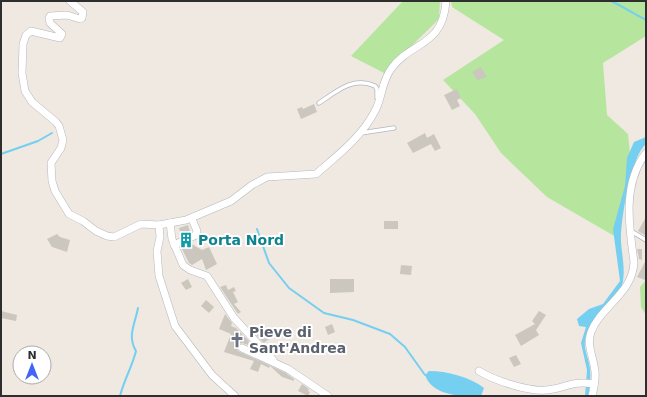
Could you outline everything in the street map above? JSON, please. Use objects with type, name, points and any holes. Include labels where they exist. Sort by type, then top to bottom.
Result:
[{"type":"street","points":[[70,1],[83,12],[82,18],[80,19],[67,15],[50,16],[48,20],[61,32],[60,38],[31,31],[26,35],[23,44],[22,73],[25,91],[32,102],[56,122],[62,134],[63,140],[61,148],[53,158],[51,167],[56,191],[69,214],[107,236],[119,235],[141,224],[159,225],[192,219],[231,201],[260,179],[275,176],[316,174],[360,133],[377,106],[390,70],[398,61],[418,48],[437,30],[444,18],[446,1]]},
{"type":"street","points":[[592,396],[595,370],[589,344],[590,336],[601,316],[622,292],[630,278],[634,262],[629,209],[632,180],[637,165],[646,152]]},
{"type":"street","points":[[174,245],[192,238],[197,234],[192,219]]},
{"type":"street","points":[[170,223],[174,245],[183,265],[190,270],[207,276],[230,313],[273,360]]},
{"type":"street","points":[[159,225],[160,236],[157,251],[159,276],[175,326],[212,375],[235,396]]},
{"type":"street","points":[[242,348],[273,360],[312,384],[328,396]]},
{"type":"street","points":[[478,371],[493,378],[543,390],[583,382],[594,384]]},
{"type":"lane","points":[[319,103],[344,86],[355,82],[375,86],[378,89],[377,106]]},
{"type":"lane","points":[[360,133],[394,128]]},
{"type":"lane","points":[[630,231],[646,240]]},
{"type":"green space","points":[[403,1],[440,1],[439,19],[384,73],[351,56]]},
{"type":"green space","points":[[451,1],[646,1],[646,36],[603,63],[607,115],[628,134],[631,163],[616,237],[547,197],[501,153],[475,114],[443,80],[504,40],[452,7]]},
{"type":"green space","points":[[646,280],[646,315],[641,307],[640,287]]},
{"type":"water","points":[[646,137],[646,144],[641,151],[631,175],[622,220],[621,242],[624,271],[621,288],[612,302],[589,329],[585,340],[585,348],[589,365],[590,386],[588,396],[585,396],[587,370],[581,343],[586,327],[579,326],[577,319],[589,309],[603,304],[620,281],[613,229],[625,186],[627,158],[634,142]]},
{"type":"water","points":[[429,371],[451,373],[472,381],[484,388],[481,396],[449,394],[434,388],[425,375]]},
{"type":"building","points":[[481,67],[487,77],[477,80],[472,72]]},
{"type":"building","points":[[457,89],[461,98],[457,100],[460,106],[452,110],[444,95]]},
{"type":"building","points":[[314,104],[317,112],[301,119],[297,109],[302,107],[303,109]]},
{"type":"building","points":[[425,133],[427,138],[434,134],[441,148],[435,151],[431,144],[413,153],[407,143]]},
{"type":"building","points":[[646,217],[646,236],[638,231]]},
{"type":"building","points":[[384,221],[398,221],[398,229],[384,229]]},
{"type":"building","points":[[188,225],[190,232],[181,236],[179,228]]},
{"type":"building","points":[[57,234],[60,237],[70,240],[67,252],[52,247],[47,239]]},
{"type":"building","points":[[190,243],[202,250],[209,247],[217,264],[206,270],[202,259],[192,265],[189,263],[182,249]]},
{"type":"building","points":[[637,249],[642,249],[642,260],[639,259]]},
{"type":"building","points":[[646,260],[646,278],[645,280],[637,277]]},
{"type":"building","points":[[401,265],[412,266],[411,275],[400,274]]},
{"type":"building","points":[[188,279],[192,287],[186,290],[181,283]]},
{"type":"building","points":[[330,279],[354,279],[354,292],[330,293]]},
{"type":"building","points":[[226,285],[228,290],[234,287],[236,291],[233,292],[238,302],[234,304],[241,312],[238,314],[220,287]]},
{"type":"building","points":[[206,300],[214,307],[209,313],[201,306]]},
{"type":"building","points":[[1,311],[17,315],[16,321],[1,318]]},
{"type":"building","points":[[539,311],[546,315],[536,330],[539,335],[521,346],[515,335],[535,324],[532,321]]},
{"type":"building","points":[[225,314],[232,323],[231,326],[236,328],[249,341],[248,345],[242,343],[239,344],[237,348],[238,351],[286,373],[294,379],[294,381],[282,377],[270,366],[269,368],[261,364],[258,372],[250,369],[254,361],[224,352],[231,334],[219,329]]},
{"type":"building","points":[[332,324],[335,332],[328,335],[325,327]]},
{"type":"building","points":[[261,329],[269,339],[264,343],[255,334]]},
{"type":"building","points":[[516,355],[521,364],[514,367],[509,358]]},
{"type":"building","points":[[302,384],[309,389],[308,391],[310,392],[308,396],[298,391]]},
{"type":"waterway","points":[[611,1],[646,20]]},
{"type":"waterway","points":[[1,154],[38,141],[52,133]]},
{"type":"waterway","points":[[257,229],[269,263],[289,288],[324,313],[353,320],[390,334],[405,347],[425,375]]},
{"type":"waterway","points":[[120,396],[136,351],[133,346],[132,330],[138,308]]},
{"type":"place","name":"Porta Nord","points":[[186,240]]},
{"type":"place","name":"Pieve di Sant'Andrea","points":[[237,340]]}]
